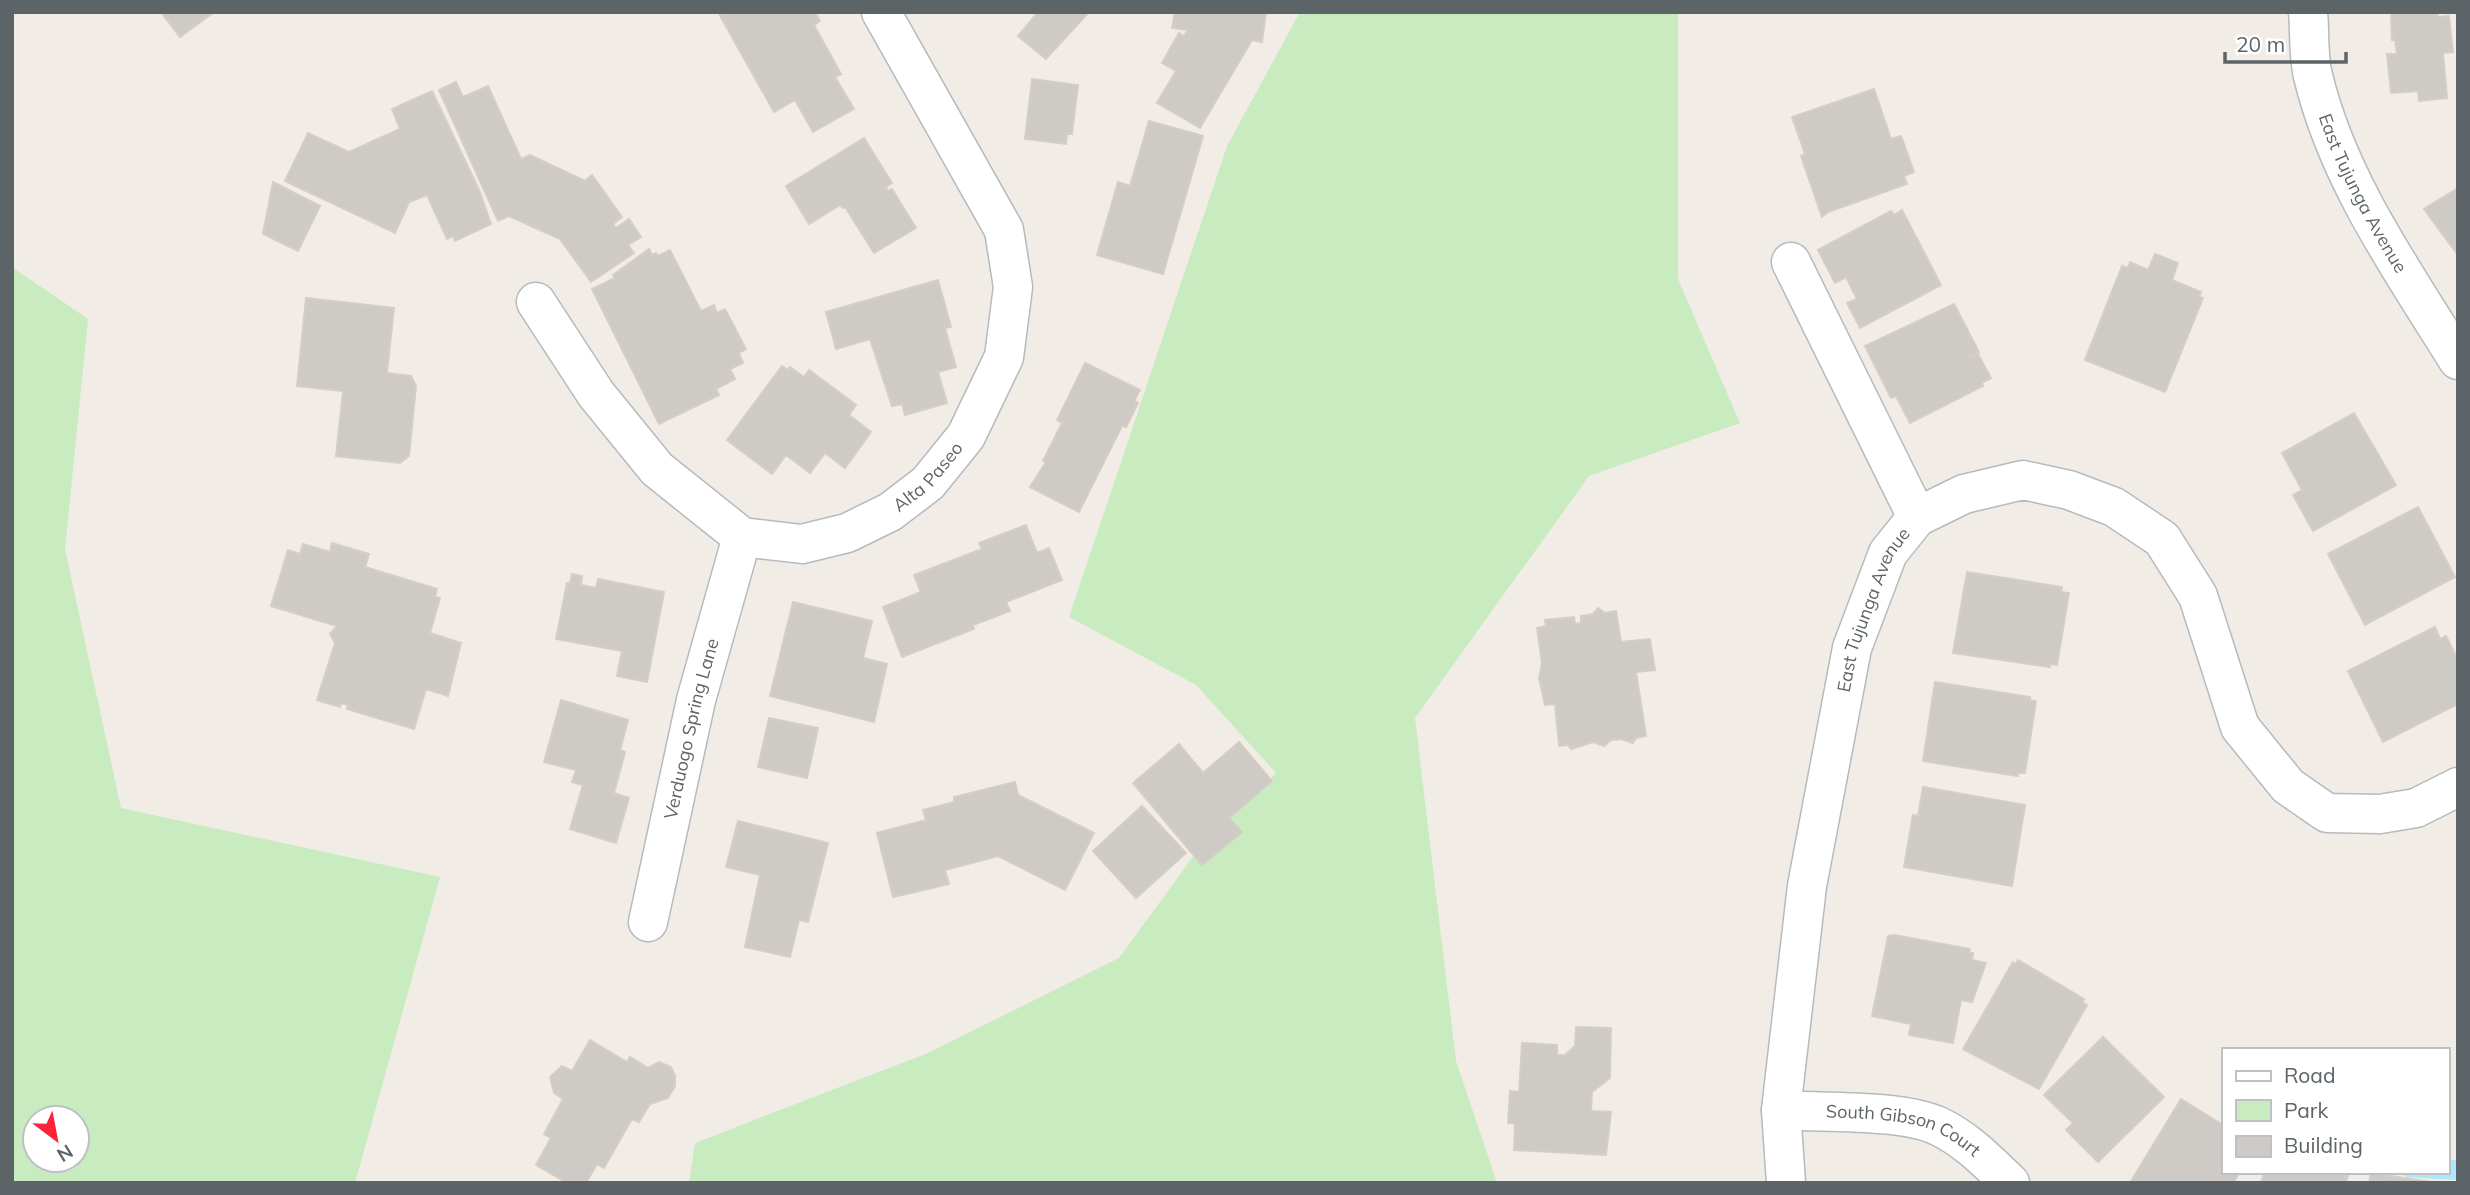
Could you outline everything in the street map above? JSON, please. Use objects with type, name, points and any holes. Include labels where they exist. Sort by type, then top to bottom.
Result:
[{"type":"street","name":"Alta Paseo","points":[[742,537],[802,544],[847,533],[890,512],[928,483],[966,436],[1004,357],[1013,287],[1004,230],[881,12]]},
{"type":"street","name":"East Tujunga Avenue","points":[[2308,12],[2312,74],[2334,144],[2381,238],[2458,360]]},
{"type":"street","points":[[1790,262],[1917,517]]},
{"type":"street","points":[[536,302],[596,394],[657,469],[742,537]]},
{"type":"street","name":"East Tujunga Avenue","points":[[1786,1183],[1781,1110],[1807,886],[1852,648],[1888,553],[1917,517],[1964,494],[2023,480],[2069,490],[2114,507],[2162,539],[2198,596],[2240,727],[2288,786],[2327,813],[2380,814],[2416,808],[2458,787]]},
{"type":"street","name":"Verduogo Spring Lane","points":[[648,922],[696,701],[742,537]]},
{"type":"street","name":"South Gibson Court","points":[[1781,1110],[1904,1118],[1937,1125],[1973,1148],[2010,1183]]},
{"type":"green space","points":[[1300,12],[1678,12],[1678,279],[1740,423],[1589,476],[1415,718],[1456,1061],[1497,1183],[689,1183],[695,1143],[928,1053],[1119,958],[1203,843],[1276,773],[1196,685],[1069,617],[1227,146]]},
{"type":"green space","points":[[12,267],[88,319],[65,549],[121,808],[440,877],[355,1183],[12,1183]]},
{"type":"water","points":[[2449,1159],[2458,1161],[2457,1180],[2406,1177],[2404,1174],[2449,1174]]},
{"type":"building","points":[[161,12],[214,12],[180,37]]},
{"type":"building","points":[[718,12],[815,12],[820,21],[814,25],[841,74],[835,77],[854,109],[813,132],[795,100],[774,112]]},
{"type":"building","points":[[1038,12],[1089,12],[1046,59],[1018,36]]},
{"type":"building","points":[[1175,12],[1266,12],[1262,42],[1252,40],[1200,128],[1157,103],[1176,71],[1162,63],[1179,33],[1184,36],[1188,30],[1172,28]]},
{"type":"building","points":[[2391,12],[2437,12],[2438,17],[2449,16],[2453,52],[2443,53],[2447,98],[2419,101],[2418,91],[2391,93],[2387,54],[2397,54],[2395,40],[2392,40]]},
{"type":"building","points":[[1032,79],[1078,85],[1072,134],[1067,134],[1066,144],[1025,139]]},
{"type":"building","points":[[456,82],[463,97],[488,86],[521,159],[530,155],[585,181],[592,175],[622,217],[613,224],[616,228],[629,219],[641,237],[628,245],[634,253],[591,282],[560,239],[509,216],[498,221],[439,90]]},
{"type":"building","points":[[1874,89],[1891,139],[1901,136],[1914,172],[1904,176],[1907,184],[1828,212],[1822,217],[1801,156],[1805,154],[1792,117]]},
{"type":"building","points":[[432,91],[479,190],[491,224],[455,241],[453,236],[447,239],[427,195],[409,202],[395,233],[285,181],[308,133],[349,152],[400,129],[392,109]]},
{"type":"building","points":[[1149,121],[1203,136],[1163,274],[1097,255],[1118,182],[1130,186]]},
{"type":"building","points":[[864,138],[892,183],[886,187],[888,191],[892,189],[916,228],[874,253],[845,207],[840,205],[809,224],[786,186]]},
{"type":"building","points":[[273,182],[320,206],[298,251],[263,234]]},
{"type":"building","points":[[2458,188],[2458,255],[2424,209]]},
{"type":"building","points":[[1902,210],[1941,285],[1860,328],[1847,303],[1857,299],[1846,277],[1835,283],[1818,250],[1891,211],[1894,215]]},
{"type":"building","points":[[649,249],[652,255],[656,253],[658,256],[670,250],[701,311],[714,305],[717,313],[725,309],[746,349],[739,353],[743,363],[730,369],[735,379],[716,389],[719,395],[659,424],[592,289],[615,278],[613,275]]},
{"type":"building","points":[[2155,254],[2178,263],[2172,280],[2201,292],[2199,297],[2203,298],[2165,392],[2085,360],[2122,266],[2128,268],[2130,262],[2148,270]]},
{"type":"building","points":[[938,280],[951,327],[945,328],[956,367],[938,372],[947,403],[905,415],[902,404],[892,406],[870,339],[836,349],[826,312]]},
{"type":"building","points":[[306,298],[394,308],[387,373],[411,376],[416,386],[409,456],[400,463],[336,456],[343,391],[297,386]]},
{"type":"building","points":[[1954,304],[1979,352],[1968,357],[1978,354],[1991,378],[1982,383],[1983,386],[1910,423],[1896,396],[1891,398],[1865,346]]},
{"type":"building","points":[[1085,363],[1140,390],[1134,401],[1138,403],[1126,427],[1122,426],[1079,512],[1030,487],[1046,462],[1043,461],[1062,423],[1057,420]]},
{"type":"building","points":[[782,366],[788,370],[790,367],[804,377],[809,370],[856,405],[849,415],[871,432],[845,468],[825,453],[810,473],[786,455],[772,474],[727,440]]},
{"type":"building","points":[[2354,413],[2396,485],[2313,531],[2293,495],[2302,490],[2282,453]]},
{"type":"building","points":[[2418,507],[2455,577],[2365,625],[2328,554]]},
{"type":"building","points":[[1026,525],[1037,553],[1049,548],[1062,580],[1006,602],[1010,611],[973,625],[974,629],[902,657],[883,607],[921,592],[914,575],[982,549],[979,543]]},
{"type":"building","points":[[332,543],[369,554],[365,567],[437,589],[435,597],[440,598],[430,633],[461,643],[448,696],[426,689],[414,729],[347,709],[348,705],[341,703],[340,707],[317,700],[335,643],[330,634],[337,626],[271,606],[288,550],[300,554],[303,544],[330,552]]},
{"type":"building","points":[[1967,572],[2062,587],[2061,592],[2069,593],[2057,665],[2050,664],[2050,667],[1953,653]]},
{"type":"building","points":[[572,574],[582,576],[581,585],[596,588],[598,579],[664,592],[647,682],[617,676],[622,651],[556,639],[567,583],[570,583]]},
{"type":"building","points":[[793,602],[872,621],[863,658],[887,664],[874,722],[770,696]]},
{"type":"building","points":[[1598,608],[1605,613],[1616,611],[1621,642],[1650,639],[1655,670],[1636,672],[1646,736],[1636,738],[1633,743],[1621,739],[1611,740],[1604,746],[1593,742],[1571,749],[1568,745],[1559,746],[1555,704],[1545,705],[1539,678],[1542,663],[1537,628],[1546,626],[1545,620],[1574,617],[1575,624],[1581,623],[1581,616],[1593,614]]},
{"type":"building","points":[[2435,627],[2440,639],[2446,636],[2458,660],[2458,704],[2383,742],[2348,671]]},
{"type":"building","points":[[1935,682],[2030,697],[2030,700],[2036,701],[2025,773],[2018,773],[2018,776],[1923,761]]},
{"type":"building","points":[[561,700],[628,720],[620,750],[625,752],[614,793],[629,798],[616,843],[570,829],[583,785],[572,782],[576,770],[544,762]]},
{"type":"building","points":[[769,718],[818,728],[807,778],[758,767]]},
{"type":"building","points":[[1239,742],[1272,781],[1229,818],[1242,832],[1202,865],[1133,783],[1179,744],[1203,773]]},
{"type":"building","points":[[1015,782],[1018,795],[1094,833],[1065,890],[998,856],[945,870],[949,884],[893,897],[877,833],[926,820],[923,810],[954,802],[954,797]]},
{"type":"building","points":[[1923,787],[2025,805],[2012,886],[1904,867],[1913,815],[1918,816]]},
{"type":"building","points":[[1142,806],[1186,853],[1136,898],[1093,851]]},
{"type":"building","points":[[738,821],[828,843],[808,922],[799,920],[790,957],[745,947],[760,875],[726,867]]},
{"type":"building","points":[[1888,936],[1970,949],[1969,953],[1973,953],[1972,960],[1986,963],[1972,1002],[1961,1000],[1953,1043],[1909,1035],[1911,1024],[1872,1016]]},
{"type":"building","points":[[2018,960],[2084,999],[2082,1002],[2087,1005],[2039,1089],[1963,1049],[2013,962],[2016,964]]},
{"type":"building","points":[[1576,1027],[1611,1028],[1610,1078],[1592,1092],[1591,1111],[1611,1112],[1606,1155],[1514,1150],[1515,1124],[1508,1123],[1510,1091],[1519,1092],[1522,1043],[1557,1045],[1557,1055],[1565,1055],[1575,1046]]},
{"type":"building","points":[[2103,1037],[2164,1097],[2098,1162],[2066,1130],[2073,1123],[2044,1095]]},
{"type":"building","points":[[590,1040],[627,1062],[630,1057],[648,1068],[659,1062],[671,1067],[675,1086],[668,1098],[650,1104],[639,1122],[632,1119],[604,1168],[597,1164],[586,1183],[567,1183],[536,1165],[551,1138],[544,1134],[563,1099],[554,1093],[550,1077],[562,1066],[572,1071]]},
{"type":"building","points":[[2181,1099],[2222,1124],[2222,1174],[2239,1174],[2233,1183],[2130,1183]]},
{"type":"building","points":[[2263,1174],[2342,1174],[2348,1176],[2346,1182],[2350,1183],[2261,1183]]},
{"type":"building","points":[[2371,1174],[2378,1174],[2438,1183],[2369,1183]]}]
